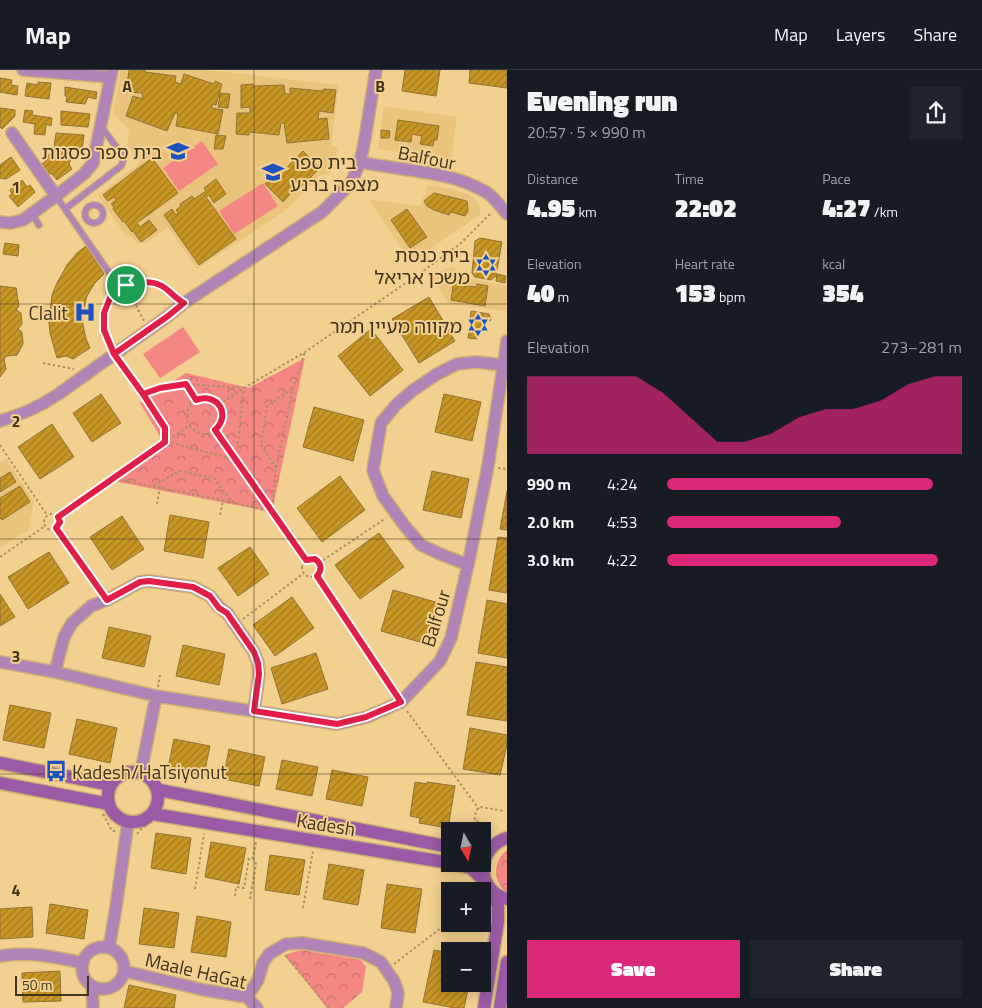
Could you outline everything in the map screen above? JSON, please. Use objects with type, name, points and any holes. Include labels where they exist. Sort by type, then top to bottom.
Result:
[{"type":"main road","points":[[0,763],[111,785]]},
{"type":"main road","points":[[0,783],[104,807],[121,819],[134,822],[147,818],[153,814],[157,807],[159,799],[155,782],[149,776],[140,772],[124,773],[116,778],[111,785],[104,807]]},
{"type":"main road","name":"Kadesh","points":[[158,790],[441,845]]},
{"type":"main road","name":"Kadesh","points":[[153,814],[438,861],[471,868],[485,882]]},
{"type":"main road","points":[[491,843],[507,838]]},
{"type":"main road","name":"Kadesh","points":[[491,888],[501,897],[507,899]]},
{"type":"main road","points":[[484,1008],[498,922],[498,906],[491,889]]},
{"type":"main road","points":[[500,1008],[507,962]]},
{"type":"street","points":[[0,222],[11,223],[23,220],[84,174],[93,163],[111,74],[23,70]]},
{"type":"street","points":[[0,421],[38,407],[58,395],[184,303],[322,212],[351,183],[360,162],[376,70]]},
{"type":"street","points":[[12,133],[56,196]]},
{"type":"street","name":"Balfour","points":[[360,162],[448,176],[488,193],[503,210]]},
{"type":"street","name":"Balfour","points":[[0,662],[55,672],[156,696],[337,724],[366,717],[401,702],[440,661],[452,638],[488,466],[507,341]]},
{"type":"street","points":[[468,565],[421,545],[383,496],[373,470],[381,424],[396,405],[412,391],[437,374],[457,364],[476,362],[503,364]]},
{"type":"street","points":[[55,672],[64,637],[72,624],[91,606],[107,600],[140,582],[149,581],[193,587],[210,596],[219,608],[227,613],[254,652],[259,674],[254,711]]},
{"type":"street","points":[[140,772],[156,696]]},
{"type":"street","points":[[109,948],[128,822]]},
{"type":"street","points":[[247,998],[258,980],[263,963],[269,954],[286,944],[302,943],[363,953],[381,962],[397,989],[396,1008]]},
{"type":"street","points":[[98,947],[109,948],[117,952],[124,964],[122,977],[112,986],[99,988],[92,986],[83,974],[83,963],[86,956],[91,950],[98,947]]},
{"type":"street","points":[[0,956],[14,954],[45,955],[83,963]]},
{"type":"street","name":"Maale HaGat","points":[[124,971],[247,998],[257,1008]]},
{"type":"street","points":[[92,986],[94,1008]]},
{"type":"street","points":[[100,1008],[105,988]]},
{"type":"lane","points":[[65,209],[121,166],[122,156],[101,126]]},
{"type":"lane","points":[[56,196],[119,287]]},
{"type":"lane","points":[[32,214],[39,225]]},
{"type":"lane","points":[[114,354],[104,330],[104,313],[110,298],[119,287],[149,282],[162,286],[176,299],[184,303]]},
{"type":"path","points":[[219,405],[305,352],[419,274],[503,210]]},
{"type":"path","points":[[126,285],[144,321]]},
{"type":"path","points":[[272,512],[276,468],[293,388],[305,352]]},
{"type":"path","points":[[114,354],[165,428],[165,442]]},
{"type":"path","points":[[42,363],[74,369]]},
{"type":"path","points":[[143,394],[160,388],[186,384],[244,388]]},
{"type":"path","points":[[186,384],[196,400]]},
{"type":"path","points":[[236,460],[244,388]]},
{"type":"path","points":[[276,468],[261,445],[267,406],[293,388]]},
{"type":"path","points":[[211,399],[219,405],[223,412],[223,418],[221,424],[215,430],[202,433],[196,431],[190,425],[187,412],[196,400],[211,399]]},
{"type":"path","points":[[58,517],[190,425]]},
{"type":"path","points":[[215,430],[306,560]]},
{"type":"path","points":[[165,442],[236,460]]},
{"type":"path","points":[[0,445],[47,515]]},
{"type":"path","points":[[153,486],[179,471],[214,478],[232,502]]},
{"type":"path","points":[[114,478],[272,512]]},
{"type":"path","points":[[157,504],[160,487]]},
{"type":"path","points":[[220,515],[223,501]]},
{"type":"path","points":[[319,563],[395,512]]},
{"type":"path","points":[[45,526],[51,530],[56,528],[60,522],[54,514],[47,515]]},
{"type":"path","points":[[45,526],[44,521],[47,515]]},
{"type":"path","points":[[0,557],[45,526]]},
{"type":"path","points":[[56,528],[107,600]]},
{"type":"path","points":[[315,559],[319,563],[321,569],[317,576],[310,577],[304,573],[302,566],[306,560],[315,559]]},
{"type":"path","points":[[235,624],[304,573]]},
{"type":"path","points":[[317,576],[401,702],[478,809]]},
{"type":"path","points":[[159,683],[160,674]]},
{"type":"path","points":[[104,807],[103,813],[110,826]]},
{"type":"path","points":[[478,809],[504,811]]},
{"type":"path","points":[[474,822],[476,810],[478,809]]},
{"type":"path","points":[[195,889],[206,827]]},
{"type":"path","points":[[250,899],[256,864],[253,858],[257,837]]},
{"type":"path","points":[[303,908],[314,848]]},
{"type":"path","points":[[235,896],[236,887],[244,888],[249,858],[253,858]]},
{"type":"path","points":[[386,970],[441,928]]},
{"type":"path","points":[[280,948],[329,1008]]},
{"type":"shaded area","points":[[121,70],[208,70],[339,85],[331,145],[338,147],[335,162],[330,173],[319,176],[284,211],[197,269],[168,227],[147,243],[138,243],[133,237],[126,236],[98,195],[140,163],[127,145],[129,130],[113,114]]},
{"type":"shaded area","points":[[384,106],[457,117],[451,160],[378,149]]},
{"type":"shaded area","points":[[428,185],[453,189],[470,195],[477,201],[481,214],[411,262],[368,199],[420,206]]},
{"type":"shaded area","points":[[454,266],[459,276],[507,286],[505,311],[448,303],[430,275]]},
{"type":"shaded area","points":[[6,459],[34,501],[29,529],[0,548],[0,463]]},
{"type":"green space","points":[[202,141],[218,164],[179,191],[163,168]]},
{"type":"green space","points":[[263,183],[278,206],[234,234],[219,211]]},
{"type":"green space","points":[[183,327],[200,352],[160,378],[143,354]]},
{"type":"green space","points":[[305,358],[272,512],[113,481],[165,445],[140,403],[186,373],[249,388]]},
{"type":"green space","points":[[507,850],[507,893],[499,883],[496,871],[499,860]]},
{"type":"green space","points":[[301,950],[361,960],[366,967],[362,992],[343,1008],[327,1008],[284,955]]},
{"type":"building","points":[[129,70],[145,70],[145,72],[176,76],[175,82],[181,84],[184,74],[214,84],[215,81],[222,84],[216,105],[212,104],[212,108],[223,110],[218,134],[176,126],[178,114],[175,113],[167,131],[126,116],[133,96],[143,99],[142,93],[126,92]]},
{"type":"building","points":[[405,70],[440,70],[436,96],[402,91]]},
{"type":"building","points":[[470,70],[507,70],[507,88],[469,83]]},
{"type":"building","points":[[0,78],[12,80],[11,85],[18,86],[17,95],[0,92]]},
{"type":"building","points":[[38,82],[51,83],[49,99],[25,96],[27,83],[38,85]]},
{"type":"building","points":[[253,84],[254,86],[284,85],[285,94],[290,94],[290,88],[322,91],[324,89],[336,90],[333,113],[319,111],[318,119],[327,118],[329,139],[287,143],[284,123],[281,123],[279,135],[249,132],[249,135],[236,134],[237,113],[250,113],[250,107],[241,108],[241,85]]},
{"type":"building","points":[[65,87],[97,92],[96,99],[88,97],[85,104],[66,102]]},
{"type":"building","points":[[220,93],[230,94],[228,108],[218,107]]},
{"type":"building","points":[[0,108],[15,110],[15,116],[2,129],[0,127]]},
{"type":"building","points":[[25,110],[33,111],[32,115],[52,118],[51,126],[46,124],[45,135],[34,134],[35,124],[23,122]]},
{"type":"building","points":[[61,111],[90,114],[88,127],[61,125]]},
{"type":"building","points":[[398,120],[439,126],[437,140],[434,140],[433,146],[420,144],[422,136],[412,134],[411,142],[395,140]]},
{"type":"building","points":[[381,130],[390,131],[389,138],[381,138]]},
{"type":"building","points":[[56,133],[84,135],[82,151],[54,148]]},
{"type":"building","points":[[216,135],[226,136],[223,149],[214,149]]},
{"type":"building","points":[[63,151],[63,156],[71,159],[69,164],[72,169],[57,180],[51,173],[47,176],[39,166],[46,161],[46,155],[52,154],[56,156],[57,152]]},
{"type":"building","points":[[303,151],[320,168],[283,202],[265,184],[278,171],[281,173]]},
{"type":"building","points":[[11,157],[20,170],[6,179],[0,178],[0,165]]},
{"type":"building","points":[[152,158],[178,193],[137,223],[140,227],[149,220],[157,230],[141,242],[113,209],[114,207],[111,204],[116,200],[114,197],[108,201],[103,195]]},
{"type":"building","points":[[216,179],[226,194],[214,203],[209,195],[206,197],[236,239],[199,265],[164,215],[172,209],[176,215],[178,213],[176,210],[181,206],[180,204],[192,196],[194,199],[206,191],[204,188]]},
{"type":"building","points":[[22,180],[27,187],[30,185],[35,192],[18,207],[9,196],[12,194],[10,190]]},
{"type":"building","points":[[434,193],[467,201],[468,211],[465,216],[451,212],[449,215],[427,206],[424,201]]},
{"type":"building","points":[[407,209],[427,237],[410,248],[391,220]]},
{"type":"building","name":"בית כנסת משכן אריאל","points":[[480,238],[502,242],[496,276],[491,280],[475,277],[472,273],[475,241]]},
{"type":"building","points":[[5,243],[19,245],[18,256],[3,254]]},
{"type":"building","points":[[86,246],[104,274],[94,284],[85,303],[83,325],[90,348],[73,359],[66,356],[57,358],[49,322],[52,295],[67,265]]},
{"type":"building","points":[[497,274],[506,276],[505,283],[496,281]]},
{"type":"building","points":[[454,279],[466,282],[465,286],[476,287],[477,284],[488,286],[485,306],[451,300]]},
{"type":"building","points":[[0,286],[16,288],[19,306],[16,310],[21,313],[22,324],[18,329],[22,332],[23,344],[17,355],[7,356],[4,359],[6,369],[0,377]]},
{"type":"building","points":[[429,297],[455,341],[419,363],[392,319]]},
{"type":"building","name":"מקווה מעיין תמר","points":[[471,311],[489,314],[491,320],[487,322],[486,328],[483,331],[480,331],[478,339],[468,338]]},
{"type":"building","points":[[371,329],[403,370],[370,396],[338,356]]},
{"type":"building","points":[[101,394],[121,423],[92,442],[73,413]]},
{"type":"building","points":[[444,394],[481,402],[472,441],[435,432]]},
{"type":"building","points":[[314,407],[364,420],[353,461],[303,447]]},
{"type":"building","points":[[52,424],[74,457],[40,479],[18,447]]},
{"type":"building","points":[[432,471],[469,479],[461,518],[423,510]]},
{"type":"building","points":[[10,472],[16,482],[0,492],[0,478]]},
{"type":"building","points":[[340,476],[365,510],[322,542],[297,508]]},
{"type":"building","points":[[20,486],[30,502],[2,520],[0,518],[0,498]]},
{"type":"building","points":[[507,491],[507,530],[500,529]]},
{"type":"building","points":[[170,515],[209,522],[203,558],[164,551]]},
{"type":"building","points":[[122,516],[144,549],[112,570],[90,537]]},
{"type":"building","points":[[379,533],[404,567],[360,599],[335,565]]},
{"type":"building","points":[[498,537],[507,538],[507,593],[489,590]]},
{"type":"building","points":[[250,547],[269,574],[238,596],[218,568]]},
{"type":"building","points":[[49,552],[69,583],[28,609],[8,577]]},
{"type":"building","points":[[393,590],[439,603],[427,644],[381,631]]},
{"type":"building","points":[[0,594],[15,617],[0,626]]},
{"type":"building","points":[[292,597],[314,628],[275,656],[253,625]]},
{"type":"building","points":[[487,600],[507,604],[507,658],[478,653]]},
{"type":"building","points":[[109,627],[151,636],[144,667],[102,658]]},
{"type":"building","points":[[183,645],[225,654],[219,685],[176,676]]},
{"type":"building","points":[[316,653],[328,689],[282,704],[271,668]]},
{"type":"building","points":[[476,662],[507,667],[507,721],[467,715]]},
{"type":"building","points":[[10,705],[51,713],[44,748],[3,740]]},
{"type":"building","points":[[77,719],[117,728],[110,763],[69,754]]},
{"type":"building","points":[[470,728],[507,735],[507,745],[500,775],[463,769]]},
{"type":"building","points":[[174,739],[210,746],[204,775],[168,768]]},
{"type":"building","points":[[229,749],[265,757],[259,786],[223,779]]},
{"type":"building","points":[[282,760],[318,767],[312,796],[276,789]]},
{"type":"building","points":[[332,770],[368,777],[362,806],[326,799]]},
{"type":"building","points":[[415,782],[455,786],[449,822],[441,822],[441,827],[419,823],[420,818],[410,816]]},
{"type":"building","points":[[156,833],[191,838],[186,874],[151,868]]},
{"type":"building","points":[[211,842],[246,848],[239,884],[205,877]]},
{"type":"building","points":[[270,855],[305,860],[299,895],[265,890]]},
{"type":"building","points":[[329,864],[364,870],[358,905],[323,899]]},
{"type":"building","points":[[387,884],[422,889],[415,933],[381,928]]},
{"type":"building","points":[[50,904],[88,910],[84,939],[46,933]]},
{"type":"building","points":[[32,907],[33,937],[0,939],[0,909]]},
{"type":"building","points":[[144,908],[179,913],[174,948],[139,944]]},
{"type":"building","points":[[197,916],[231,922],[226,957],[191,952]]},
{"type":"building","points":[[434,950],[441,951],[441,992],[467,992],[464,1008],[423,1002]]},
{"type":"building","points":[[60,971],[61,1001],[23,1002],[22,973]]},
{"type":"building","points":[[129,985],[176,995],[174,1008],[124,1008]]},
{"type":"place","name":"בית ספר פסגות","points":[[178,151]]},
{"type":"place","name":"בית ספר מצפה ברנע","points":[[273,172]]},
{"type":"place","name":"בית כנסת משכן אריאל","points":[[486,265]]},
{"type":"place","name":"Clalit","points":[[85,312]]},
{"type":"place","name":"מקווה מעיין תמר","points":[[478,325]]},
{"type":"place","name":"Kadesh/HaTsiyonut","points":[[56,771]]},
{"type":"route","points":[[126,285],[119,287],[110,298],[104,313],[104,330],[114,354],[165,428],[165,442],[58,517],[60,522],[56,528],[107,600],[140,582],[149,581],[193,587],[210,596],[219,608],[227,613],[254,652],[259,674],[254,711],[337,724],[366,717],[401,702],[317,576],[321,569],[319,563],[315,559],[306,560],[215,430],[221,424],[223,418],[221,406],[211,399],[196,400],[186,384],[160,388],[143,394],[114,354],[184,303],[176,299],[162,286],[149,282],[126,285]]}]
